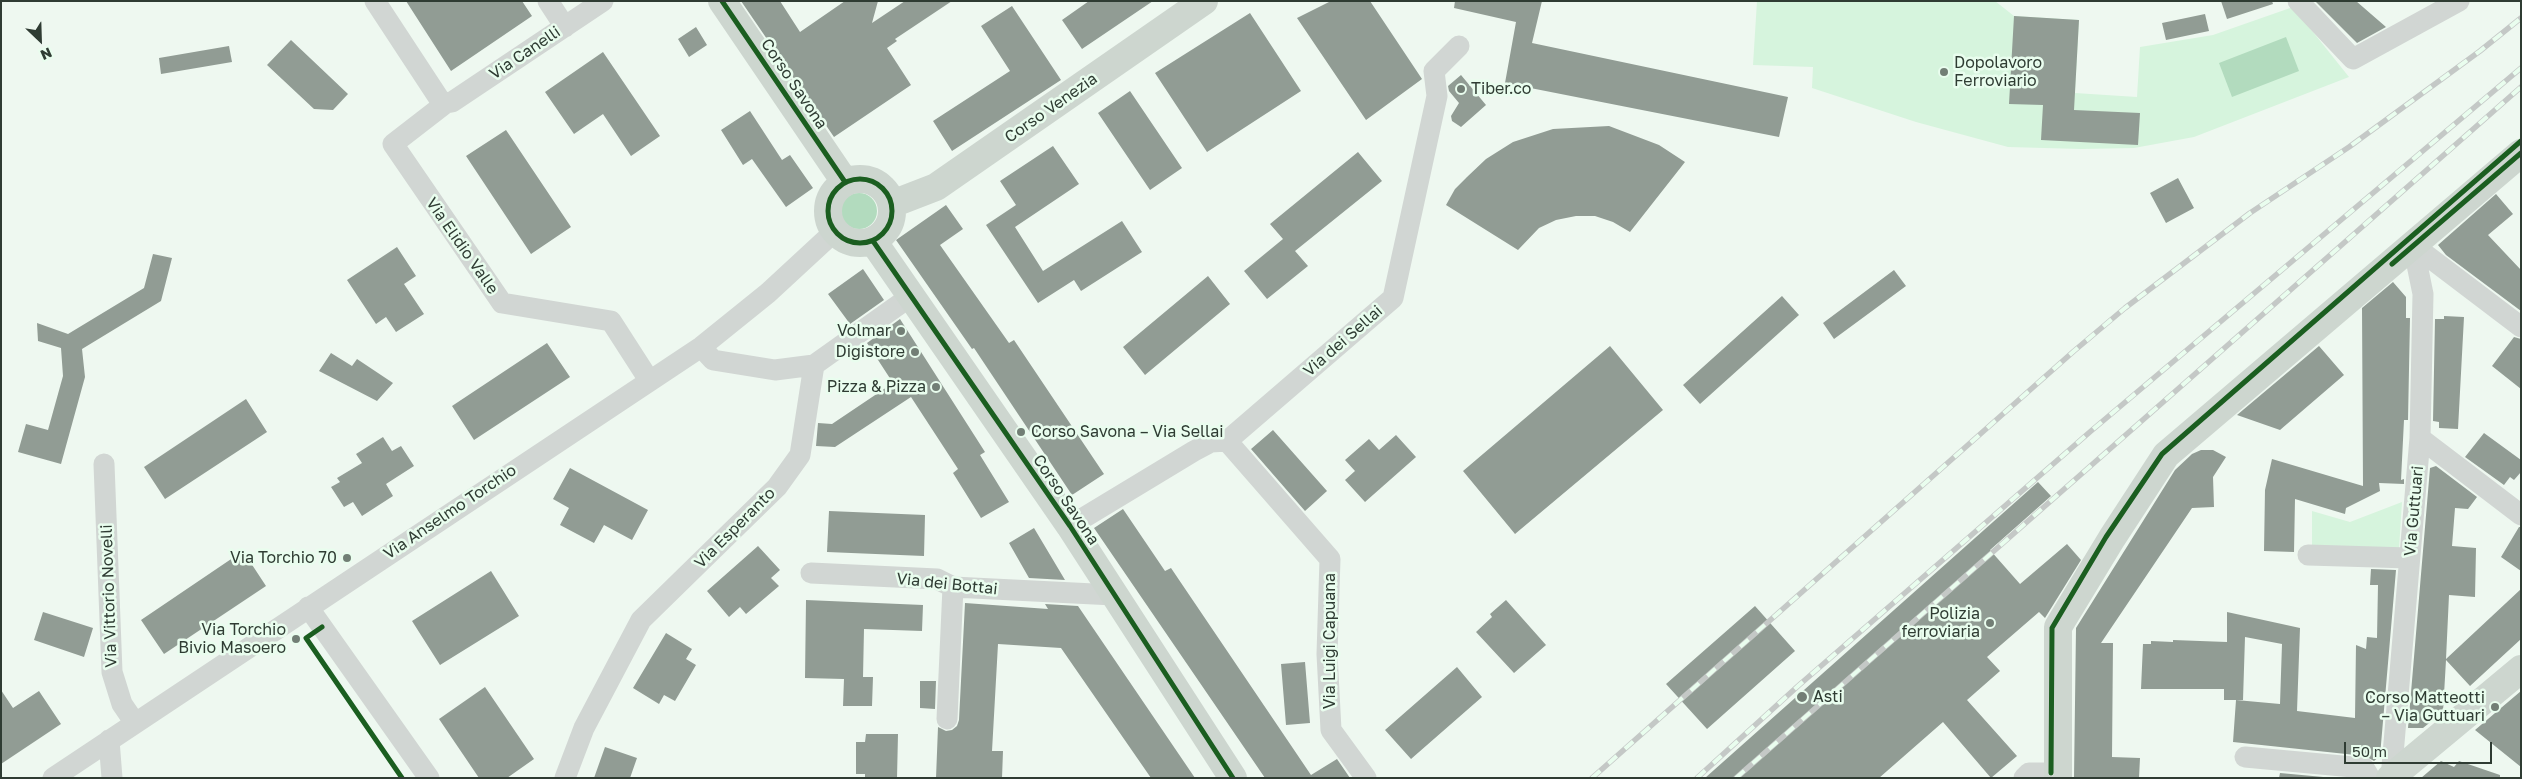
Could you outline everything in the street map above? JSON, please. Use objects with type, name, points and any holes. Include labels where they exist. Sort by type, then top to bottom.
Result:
[{"type":"main road","name":"Corso Savona","points":[[722,1],[844,182]]},
{"type":"main road","name":"Corso Venezia","points":[[892,204],[936,187],[1204,1]]},
{"type":"main road","points":[[2058,776],[2058,627],[2112,538],[2166,455],[2521,153]]},
{"type":"main road","points":[[854,178],[874,181],[882,187],[892,204],[889,226],[873,241],[852,243],[834,232],[830,223],[828,204],[837,188],[844,182],[854,178]]},
{"type":"main road","name":"Corso Savona","points":[[873,241],[1070,526],[1233,778]]},
{"type":"main road","points":[[2386,777],[2521,669]]},
{"type":"street","points":[[374,1],[440,100],[446,103]]},
{"type":"street","points":[[548,1],[565,27]]},
{"type":"street","name":"Via Canelli","points":[[446,103],[452,102],[603,1]]},
{"type":"street","points":[[2298,1],[2353,59],[2459,1]]},
{"type":"street","name":"Via dei Sellai","points":[[1070,526],[1194,450],[1212,442],[1227,441],[1394,298],[1437,96],[1434,71],[1460,46]]},
{"type":"street","name":"Via Elidio Valle","points":[[446,103],[393,144],[502,303],[611,321],[649,380]]},
{"type":"street","name":"Via Anselmo Torchio","points":[[53,778],[701,347],[768,293],[834,232]]},
{"type":"street","points":[[2413,245],[2521,327]]},
{"type":"street","name":"Via Guttuari","points":[[2386,777],[2420,438],[2423,294],[2413,245]]},
{"type":"street","points":[[701,347],[713,360],[775,370],[814,365],[911,296]]},
{"type":"street","name":"Via Esperanto","points":[[565,778],[584,728],[641,620],[777,487],[800,455],[814,365]]},
{"type":"street","points":[[2420,438],[2521,515]]},
{"type":"street","name":"Via Luigi Capuana","points":[[1227,441],[1330,559],[1327,654],[1331,730],[1366,778]]},
{"type":"street","name":"Via Vittorio Novelli","points":[[104,464],[112,672],[122,704],[135,723]]},
{"type":"street","points":[[2308,555],[2409,558]]},
{"type":"street","name":"Via dei Bottai","points":[[811,574],[937,579],[953,587],[1114,595]]},
{"type":"street","points":[[948,720],[953,587]]},
{"type":"street","points":[[308,607],[429,778]]},
{"type":"street","points":[[109,740],[112,778]]},
{"type":"street","points":[[2245,757],[2364,768],[2386,777]]},
{"type":"street","points":[[2024,778],[2029,773],[2058,776]]},
{"type":"shaded area","name":"Dopolavoro Ferroviario","points":[[1757,1],[1995,1],[2014,16],[2079,20],[2075,93],[2137,97],[2140,47],[2213,35],[2293,7],[2349,77],[2194,137],[2134,148],[2008,147],[1916,122],[1812,88],[1813,67],[1753,65]]},
{"type":"shaded area","points":[[2286,37],[2299,71],[2232,97],[2219,63]]},
{"type":"shaded area","points":[[859,193],[871,199],[877,211],[871,223],[859,229],[847,223],[841,211],[847,199]]},
{"type":"shaded area","points":[[2402,502],[2399,549],[2312,546],[2312,511],[2350,522]]},
{"type":"building","points":[[406,1],[522,1],[532,16],[451,71]]},
{"type":"building","points":[[741,1],[780,1],[800,32],[845,1],[878,1],[872,23],[905,1],[952,1],[895,39],[897,41],[887,48],[911,85],[834,137]]},
{"type":"building","points":[[1089,1],[1153,1],[1082,49],[1062,20]]},
{"type":"building","points":[[1331,1],[1370,1],[1422,79],[1366,120],[1297,18]]},
{"type":"building","points":[[1455,1],[1542,1],[1532,43],[1788,97],[1779,137],[1505,83],[1516,22],[1454,8]]},
{"type":"building","points":[[2221,1],[2272,1],[2273,4],[2227,19]]},
{"type":"building","points":[[2315,1],[2356,1],[2386,27],[2357,43]]},
{"type":"building","points":[[1012,6],[1061,80],[952,151],[933,121],[1010,71],[981,26]]},
{"type":"building","points":[[1250,13],[1301,91],[1207,152],[1155,73]]},
{"type":"building","points":[[2205,14],[2209,31],[2166,40],[2162,23]]},
{"type":"building","points":[[2014,16],[2079,20],[2074,110],[2140,113],[2138,145],[2041,140],[2043,105],[2009,104]]},
{"type":"building","points":[[696,27],[707,45],[689,57],[678,39]]},
{"type":"building","points":[[291,40],[348,94],[333,110],[314,109],[267,65]]},
{"type":"building","points":[[229,46],[232,62],[161,74],[159,58]]},
{"type":"building","points":[[603,52],[660,136],[631,156],[603,114],[574,134],[545,92]]},
{"type":"building","points":[[1461,75],[1486,105],[1461,127],[1452,121],[1451,116],[1459,103],[1449,91],[1448,86]]},
{"type":"building","points":[[1130,91],[1182,168],[1150,190],[1098,113]]},
{"type":"building","points":[[750,111],[782,160],[790,155],[813,188],[786,207],[752,159],[743,165],[721,130]]},
{"type":"building","points":[[1609,126],[1659,145],[1685,162],[1630,232],[1613,222],[1595,216],[1576,216],[1556,220],[1539,228],[1518,250],[1446,205],[1455,189],[1486,159],[1513,142],[1553,129]]},
{"type":"building","points":[[506,130],[571,227],[531,254],[466,156]]},
{"type":"building","points":[[1053,146],[1079,184],[1015,227],[1043,271],[1122,221],[1142,252],[1081,291],[1074,280],[1038,303],[986,225],[1016,205],[1000,181]]},
{"type":"building","points":[[1358,152],[1382,181],[1295,251],[1308,266],[1267,299],[1244,271],[1283,239],[1270,224]]},
{"type":"building","points":[[2178,178],[2194,208],[2166,223],[2150,193]]},
{"type":"building","points":[[2496,194],[2513,214],[2488,235],[2521,270],[2521,311],[2446,255],[2438,245]]},
{"type":"building","points":[[946,205],[963,229],[940,245],[1009,343],[1014,340],[1104,474],[1072,495],[974,348],[972,349],[896,240]]},
{"type":"building","points":[[397,247],[416,276],[404,284],[424,314],[396,332],[386,317],[376,324],[347,280]]},
{"type":"building","points":[[153,254],[172,258],[161,301],[82,349],[85,377],[61,464],[18,452],[26,424],[48,430],[63,376],[61,348],[38,341],[37,323],[68,334],[144,288]]},
{"type":"building","points":[[863,269],[884,300],[850,324],[828,294]]},
{"type":"building","points":[[1894,270],[1906,286],[1834,339],[1823,323]]},
{"type":"building","points":[[1208,276],[1230,304],[1145,375],[1123,347]]},
{"type":"building","points":[[2393,282],[2406,297],[2406,318],[2410,318],[2408,420],[2404,420],[2401,480],[2404,479],[2404,484],[2379,483],[2380,491],[2346,508],[2345,514],[2295,499],[2294,552],[2264,551],[2265,490],[2272,459],[2363,486],[2362,308]]},
{"type":"building","points":[[1782,296],[1799,315],[1700,404],[1683,385]]},
{"type":"building","points":[[2444,316],[2464,317],[2458,429],[2439,428],[2439,422],[2433,421],[2435,319],[2444,319]]},
{"type":"building","points":[[900,319],[985,452],[980,455],[1009,502],[981,518],[953,473],[958,469],[911,397],[835,447],[816,446],[818,423],[832,424],[893,383],[867,343]]},
{"type":"building","points":[[2514,337],[2521,339],[2521,389],[2492,366]]},
{"type":"building","points":[[547,343],[570,377],[474,440],[452,406]]},
{"type":"building","points":[[1610,346],[1663,410],[1515,534],[1463,471]]},
{"type":"building","points":[[2319,346],[2344,375],[2280,430],[2237,415]]},
{"type":"building","points":[[331,353],[352,366],[357,359],[393,383],[377,401],[319,371]]},
{"type":"building","points":[[246,399],[267,432],[165,499],[144,467]]},
{"type":"building","points":[[1273,430],[1327,491],[1305,511],[1251,449]]},
{"type":"building","points":[[2484,433],[2521,460],[2521,472],[2514,480],[2510,477],[2504,485],[2465,457]]},
{"type":"building","points":[[1396,435],[1416,457],[1365,502],[1345,480],[1355,471],[1345,460],[1369,439],[1379,450]]},
{"type":"building","points":[[383,437],[392,451],[401,446],[414,466],[386,484],[393,496],[362,516],[353,502],[344,507],[331,487],[340,482],[337,478],[362,463],[356,454]]},
{"type":"building","points":[[2201,450],[2213,450],[2226,457],[2213,477],[2214,507],[2192,508],[2101,643],[2113,643],[2112,757],[2140,758],[2139,778],[2074,778],[2076,628],[2175,470],[2192,454]]},
{"type":"building","points":[[2436,466],[2477,497],[2468,509],[2455,508],[2452,546],[2476,548],[2475,597],[2449,595],[2446,659],[2521,589],[2521,639],[2470,686],[2446,660],[2443,712],[2423,728],[2408,728],[2430,468]]},
{"type":"building","points":[[570,468],[648,510],[632,540],[604,525],[594,543],[560,525],[569,508],[553,499]]},
{"type":"building","points":[[2038,482],[2051,496],[1990,550],[2020,584],[2067,544],[2081,560],[2045,618],[2039,612],[1987,657],[2000,671],[1967,700],[2017,756],[1991,778],[1943,722],[1879,778],[1705,778]]},
{"type":"building","points":[[1123,509],[1165,571],[1171,568],[1311,775],[1337,759],[1350,778],[1265,778],[1094,528]]},
{"type":"building","points":[[829,511],[925,515],[924,556],[827,552]]},
{"type":"building","points":[[2519,527],[2521,527],[2521,571],[2501,557]]},
{"type":"building","points":[[1034,528],[1065,580],[1029,578],[1009,543]]},
{"type":"building","points":[[758,546],[780,570],[771,578],[779,586],[746,614],[740,607],[729,617],[707,591]]},
{"type":"building","points":[[243,551],[266,586],[164,654],[141,620]]},
{"type":"building","points":[[2371,569],[2396,570],[2380,756],[2374,761],[2365,756],[2233,742],[2236,700],[2224,700],[2224,689],[2141,689],[2143,644],[2151,644],[2151,641],[2173,642],[2173,640],[2227,642],[2227,612],[2300,628],[2297,711],[2355,718],[2356,645],[2366,649],[2367,637],[2377,638],[2378,585],[2370,585]],"holes":[[[2245,637],[2282,644],[2280,704],[2236,700],[2243,700]]]},
{"type":"building","points":[[491,571],[519,616],[440,665],[412,621]]},
{"type":"building","points":[[806,600],[923,605],[922,631],[864,629],[863,677],[873,677],[872,706],[843,706],[844,679],[805,678]]},
{"type":"building","points":[[1506,600],[1546,645],[1514,673],[1476,632],[1492,617],[1490,614]]},
{"type":"building","points":[[965,603],[1048,609],[1045,604],[1078,606],[1195,778],[1151,778],[1061,648],[998,644],[992,751],[1003,751],[1002,778],[936,778],[938,727],[946,731],[952,730],[957,726],[959,720]]},
{"type":"building","points":[[1755,606],[1795,651],[1707,729],[1666,684]]},
{"type":"building","points":[[43,612],[93,628],[84,657],[34,640]]},
{"type":"building","points":[[666,633],[692,649],[686,659],[696,665],[675,701],[664,695],[659,704],[633,688]]},
{"type":"building","points":[[1305,662],[1310,723],[1286,725],[1281,664]]},
{"type":"building","points":[[1457,667],[1482,697],[1411,759],[1385,730]]},
{"type":"building","points":[[920,681],[936,681],[935,709],[920,708]]},
{"type":"building","points":[[485,687],[534,759],[507,778],[479,778],[439,719]]},
{"type":"building","points":[[1,690],[13,708],[39,691],[61,724],[1,764]]},
{"type":"building","points":[[2521,691],[2521,767],[2475,730]]},
{"type":"building","points":[[866,734],[898,734],[897,778],[865,778],[865,774],[856,774],[856,742],[865,742]]},
{"type":"building","points":[[605,747],[637,758],[630,778],[594,778]]},
{"type":"building","points":[[2441,761],[2454,767],[2459,761],[2500,775],[2500,778],[2421,778]]},
{"type":"building","points":[[2280,773],[2334,778],[2279,778]]},
{"type":"railway","points":[[1592,778],[2125,308],[2250,213],[2349,147],[2480,51],[2521,18]]},
{"type":"railway","points":[[1697,778],[1798,686],[2091,431],[2521,68]]},
{"type":"railway","points":[[1736,778],[2521,87]]},
{"type":"cycle path","points":[[722,1],[845,182]]},
{"type":"cycle path","points":[[2051,773],[2052,628],[2106,537],[2162,454],[2521,141]]},
{"type":"cycle path","points":[[2392,264],[2521,153]]},
{"type":"cycle path","points":[[854,179],[866,179],[883,188],[890,199],[892,211],[890,223],[883,234],[866,243],[854,243],[842,238],[833,229],[828,217],[828,205],[833,193],[842,184],[854,179]]},
{"type":"cycle path","points":[[873,241],[1070,526],[1233,778]]},
{"type":"cycle path","points":[[322,627],[306,638],[402,778]]},
{"type":"place","name":"Dopolavoro Ferroviario","points":[[1944,72]]},
{"type":"place","name":"Tiber.co","points":[[1461,89]]},
{"type":"place","name":"Volmar","points":[[901,331]]},
{"type":"place","name":"Digistore","points":[[915,352]]},
{"type":"place","name":"Pizza & Pizza","points":[[936,387]]},
{"type":"place","name":"Corso Savona – Via Sellai","points":[[1021,432]]},
{"type":"place","name":"Via Torchio 70","points":[[347,558]]},
{"type":"place","name":"Polizia ferroviaria","points":[[1990,623]]},
{"type":"place","name":"Via Torchio Bivio Masoero","points":[[296,639]]},
{"type":"place","name":"Asti","points":[[1802,697]]},
{"type":"place","name":"Corso Matteotti – Via Guttuari","points":[[2495,707]]}]
